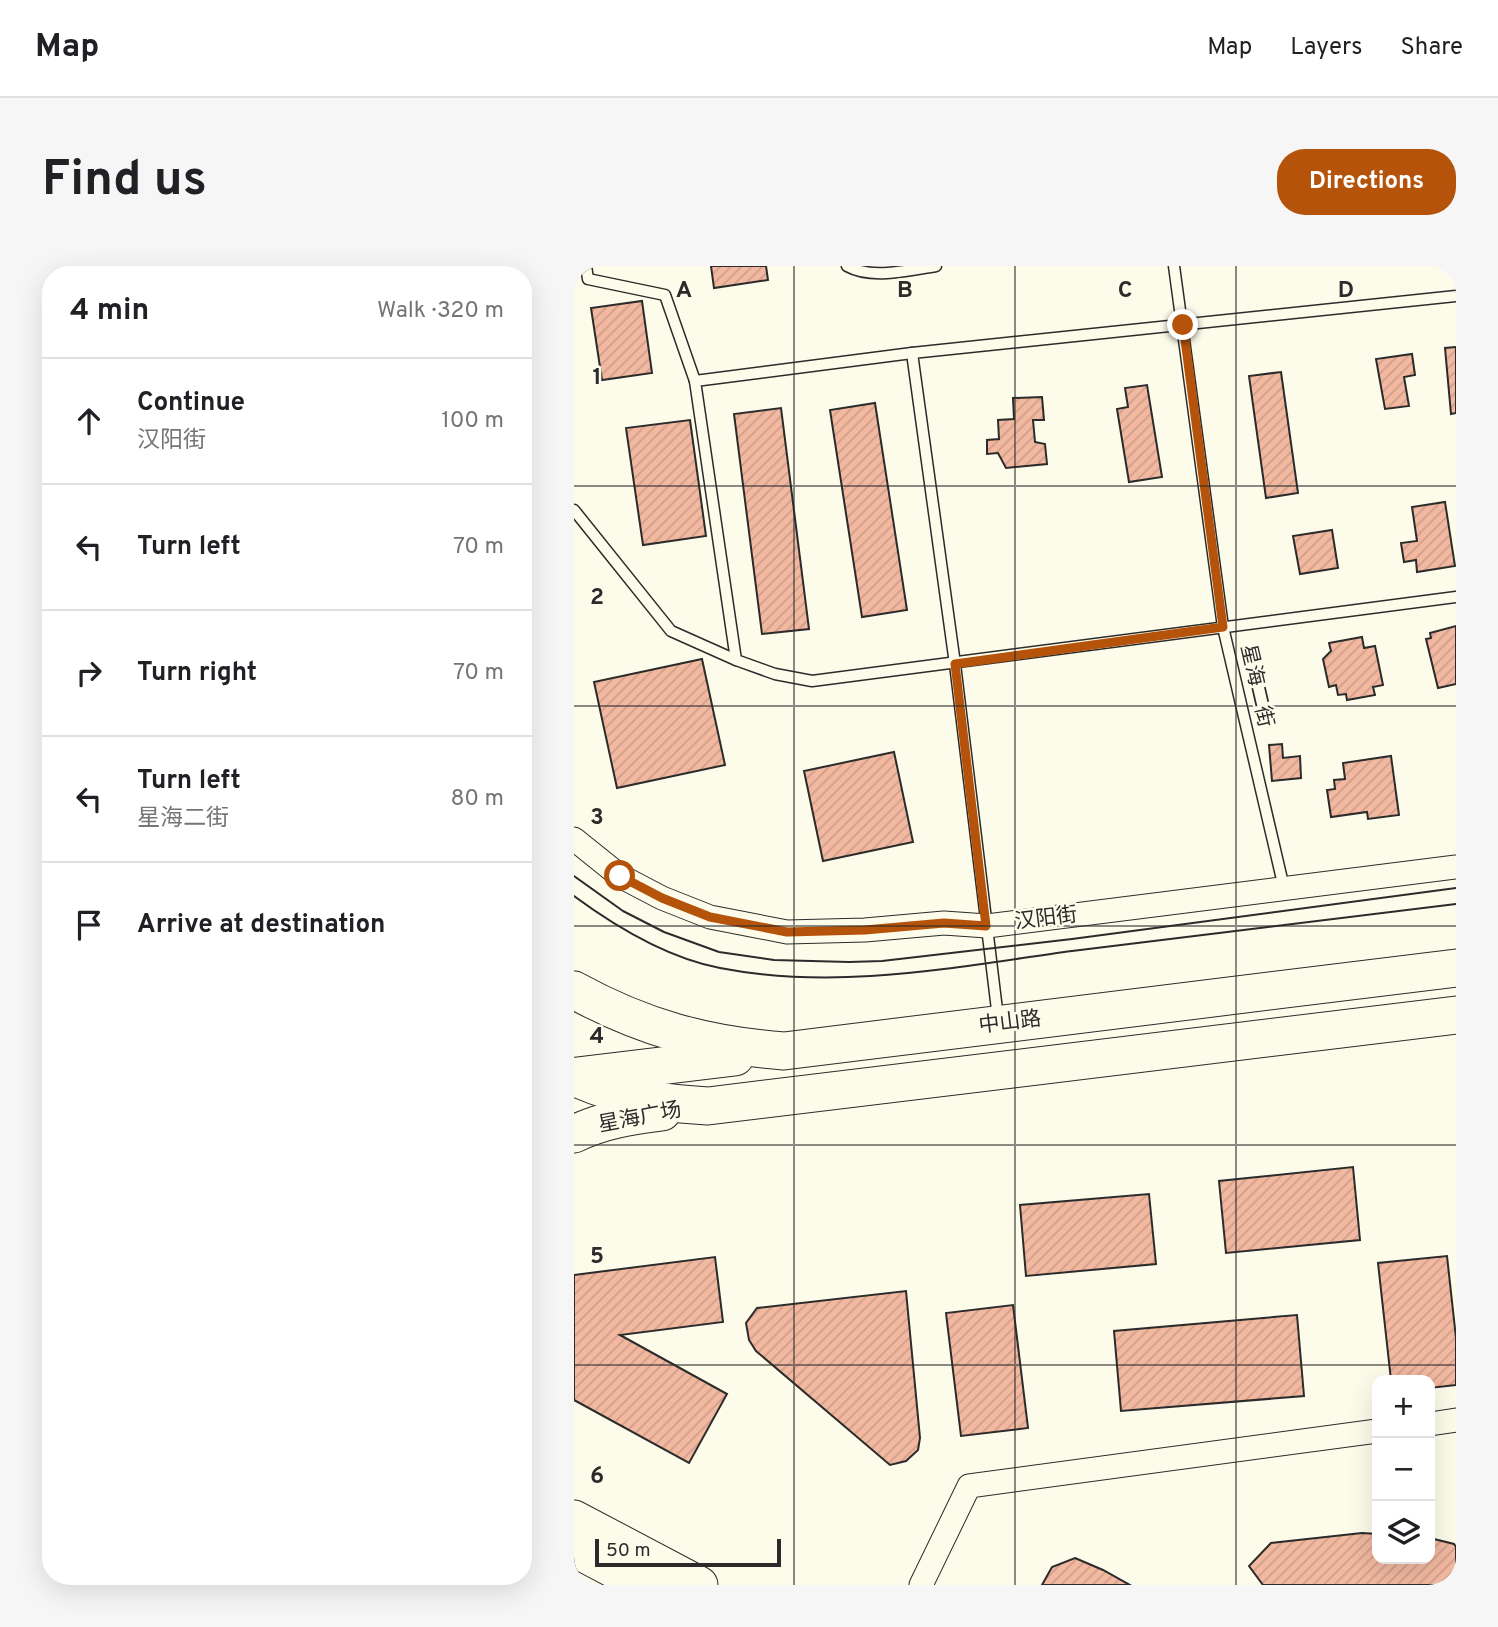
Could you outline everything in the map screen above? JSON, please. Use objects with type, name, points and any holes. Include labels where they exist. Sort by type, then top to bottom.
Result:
[{"type":"highway","name":"中山路","points":[[574,990],[642,1023],[734,1047],[784,1051],[1456,968]]},
{"type":"highway","points":[[574,1077],[604,1091],[673,1104],[708,1106],[1456,1015]]},
{"type":"highway","points":[[574,1077],[784,1051]]},
{"type":"highway","name":"星海广场","points":[[574,1134],[622,1117],[708,1106]]},
{"type":"highway","points":[[574,1519],[699,1585]]},
{"type":"highway","points":[[574,1548],[645,1585]]},
{"type":"street","name":"汉阳街","points":[[574,839],[620,876],[662,898],[710,917],[787,932],[865,930],[944,923],[986,926],[1456,867]]},
{"type":"street","points":[[1435,1423],[1456,1420]]},
{"type":"street","points":[[921,1585],[968,1486],[1372,1432]]},
{"type":"lane","points":[[586,266],[588,279]]},
{"type":"lane","points":[[847,266],[854,270],[889,273],[936,266]]},
{"type":"lane","name":"星海二街","points":[[1174,266],[1223,627],[1284,888]]},
{"type":"lane","points":[[574,282],[588,279],[664,295],[695,381],[736,660]]},
{"type":"lane","points":[[695,381],[912,354],[1456,296]]},
{"type":"lane","points":[[912,354],[955,664],[999,1024]]},
{"type":"lane","points":[[574,510],[671,631],[775,674],[812,681],[1456,597]]},
{"type":"building","points":[[711,266],[766,266],[768,280],[714,288]]},
{"type":"building","points":[[642,301],[652,373],[602,380],[591,308]]},
{"type":"building","points":[[1456,347],[1456,413],[1451,414],[1445,348]]},
{"type":"building","points":[[1412,354],[1415,375],[1404,377],[1409,406],[1385,409],[1376,359]]},
{"type":"building","points":[[1281,372],[1298,493],[1266,498],[1249,376]]},
{"type":"building","points":[[1147,385],[1162,477],[1129,482],[1117,409],[1128,407],[1125,388]]},
{"type":"building","points":[[1042,397],[1044,420],[1033,420],[1035,442],[1045,444],[1047,464],[1006,468],[998,453],[987,454],[987,440],[999,439],[998,420],[1014,419],[1013,398]]},
{"type":"building","points":[[875,403],[907,610],[862,617],[830,410]]},
{"type":"building","points":[[781,408],[809,629],[762,634],[734,414]]},
{"type":"building","points":[[690,420],[706,536],[643,545],[626,428]]},
{"type":"building","points":[[1445,502],[1455,566],[1417,572],[1416,560],[1404,562],[1401,543],[1417,541],[1412,507]]},
{"type":"building","points":[[1332,530],[1338,568],[1300,574],[1293,536]]},
{"type":"building","points":[[1456,626],[1456,684],[1438,688],[1426,639],[1431,638],[1430,633]]},
{"type":"building","points":[[1362,637],[1364,648],[1375,646],[1383,685],[1373,687],[1375,695],[1347,700],[1346,694],[1338,695],[1336,685],[1329,687],[1323,659],[1331,651],[1329,643]]},
{"type":"building","points":[[702,659],[725,765],[617,788],[594,682]]},
{"type":"building","points":[[1282,744],[1283,758],[1300,756],[1301,778],[1272,781],[1269,745]]},
{"type":"building","points":[[894,752],[913,842],[823,861],[804,771]]},
{"type":"building","points":[[1391,756],[1399,815],[1368,819],[1367,812],[1331,817],[1327,790],[1335,789],[1334,780],[1345,779],[1343,763]]},
{"type":"building","points":[[1353,1167],[1360,1240],[1226,1253],[1219,1181]]},
{"type":"building","points":[[1149,1194],[1156,1264],[1026,1276],[1020,1205]]},
{"type":"building","points":[[1447,1256],[1456,1338],[1456,1385],[1435,1387],[1435,1375],[1390,1375],[1378,1263]]},
{"type":"building","points":[[715,1257],[723,1322],[620,1335],[727,1394],[689,1463],[574,1400],[574,1275]]},
{"type":"building","points":[[906,1291],[920,1438],[918,1450],[906,1461],[890,1465],[756,1351],[749,1340],[746,1323],[757,1308]]},
{"type":"building","points":[[1013,1305],[1028,1428],[961,1436],[946,1313]]},
{"type":"building","points":[[1297,1315],[1304,1396],[1121,1411],[1114,1331]]},
{"type":"building","points":[[1372,1534],[1372,1564],[1435,1564],[1435,1539],[1454,1544],[1456,1547],[1456,1585],[1263,1585],[1249,1566],[1271,1543]]},
{"type":"building","points":[[1075,1558],[1130,1585],[1042,1585],[1052,1567]]},
{"type":"tram line","points":[[574,876],[623,911],[664,932],[719,952],[774,960],[849,962],[882,961],[1072,939],[1456,888]]},
{"type":"tram line","points":[[574,896],[625,930],[681,957],[720,968],[764,975],[808,977],[896,974],[1456,904]]},
{"type":"route","points":[[620,876],[662,898],[710,917],[787,932],[865,930],[944,923],[986,926],[955,664],[1223,627],[1183,325]]}]
